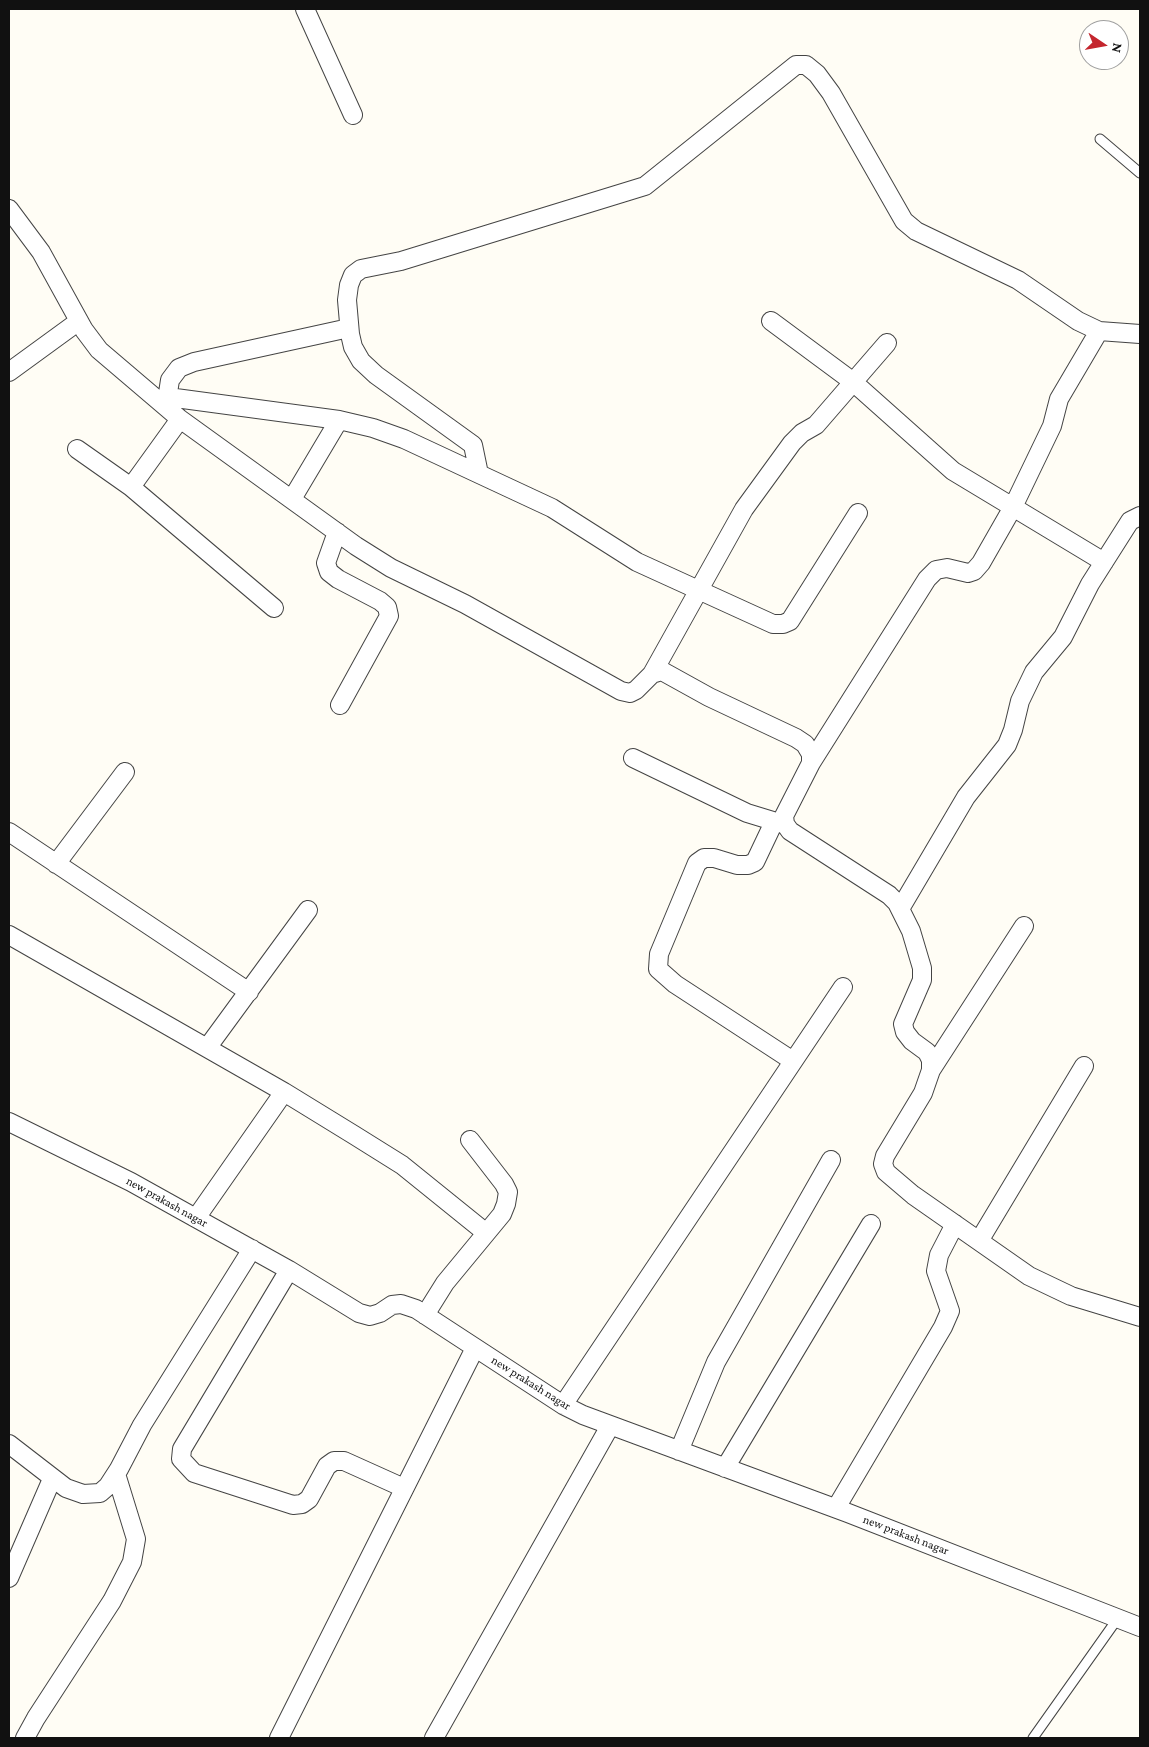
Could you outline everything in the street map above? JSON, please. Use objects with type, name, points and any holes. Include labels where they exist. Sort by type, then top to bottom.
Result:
[{"type":"street","points":[[305,9],[353,114]]},
{"type":"street","points":[[479,474],[474,445],[376,375],[361,361],[353,347],[349,328],[347,300],[349,285],[353,275],[361,270],[402,261],[645,186],[796,65],[806,65],[817,74],[831,93],[904,221],[932,240],[1018,280],[1066,315],[1099,331],[1140,334]]},
{"type":"street","points":[[9,209],[41,252],[79,321],[99,350],[171,408],[292,500],[391,568],[465,604],[621,691],[630,693],[636,690],[652,674],[744,509],[792,443],[802,433],[816,425],[852,381],[887,343]]},
{"type":"street","points":[[9,372],[79,321]]},
{"type":"street","points":[[771,321],[852,381],[947,466],[1104,562]]},
{"type":"street","points":[[131,487],[171,408],[170,380],[179,368],[194,362],[349,328]]},
{"type":"street","points":[[793,1061],[675,984],[658,969],[659,954],[697,863],[704,858],[714,858],[738,865],[748,865],[755,862],[784,816],[811,763],[927,579],[936,570],[947,568],[957,572],[974,571],[1013,507],[1052,426],[1059,400],[1099,331]]},
{"type":"street","points":[[171,408],[339,420],[373,428],[404,439],[552,508],[638,562],[773,624],[783,624],[790,621],[858,513]]},
{"type":"street","points":[[292,500],[339,420]]},
{"type":"street","points":[[77,449],[131,487],[274,608]]},
{"type":"street","points":[[900,910],[966,797],[1007,745],[1026,685],[1034,672],[1063,637],[1104,562],[1130,521],[1140,516]]},
{"type":"street","points":[[337,532],[326,563],[329,572],[338,579],[380,601],[387,607],[389,616],[340,705]]},
{"type":"street","points":[[652,674],[662,671],[671,674],[709,697],[796,738],[805,744],[811,754],[811,763]]},
{"type":"street","points":[[633,758],[747,814],[779,823],[889,894],[911,931],[922,968],[920,988],[903,1024],[905,1032],[912,1041],[927,1052],[931,1060],[931,1070]]},
{"type":"street","points":[[56,864],[125,772]]},
{"type":"street","points":[[9,832],[249,992]]},
{"type":"street","points":[[207,1048],[308,910]]},
{"type":"street","points":[[1024,926],[931,1070],[923,1093],[891,1144],[883,1164],[892,1179],[1029,1276],[1071,1296],[1140,1317]]},
{"type":"street","points":[[9,935],[284,1092],[402,1165],[485,1232]]},
{"type":"street","points":[[563,1405],[843,987]]},
{"type":"street","points":[[979,1241],[1084,1066]]},
{"type":"street","points":[[196,1218],[284,1092]]},
{"type":"street","name":"new prakash nagar","points":[[9,1122],[131,1182],[289,1270],[359,1313],[370,1316],[400,1304],[425,1315],[563,1405],[610,1426],[836,1508],[1140,1627]]},
{"type":"street","points":[[425,1315],[445,1283],[485,1232],[502,1214],[506,1204],[508,1192],[470,1140]]},
{"type":"street","points":[[679,1451],[716,1362],[831,1160]]},
{"type":"street","points":[[725,1468],[871,1224]]},
{"type":"street","points":[[836,1508],[950,1311],[936,1271],[939,1256],[955,1224]]},
{"type":"street","points":[[9,1444],[66,1488],[82,1494],[100,1493],[108,1486],[116,1474],[142,1425],[252,1249]]},
{"type":"street","points":[[289,1270],[182,1449],[181,1459],[194,1473],[201,1476],[293,1505],[302,1504],[309,1499],[327,1466],[334,1461],[344,1461],[404,1488]]},
{"type":"street","points":[[279,1738],[475,1348]]},
{"type":"street","points":[[434,1738],[610,1426]]},
{"type":"street","points":[[26,1738],[36,1718],[112,1601],[132,1562],[136,1539],[116,1474]]},
{"type":"street","points":[[9,1578],[52,1479]]},
{"type":"lane","points":[[1100,139],[1140,173]]},
{"type":"lane","points":[[1033,1738],[1118,1618]]}]
